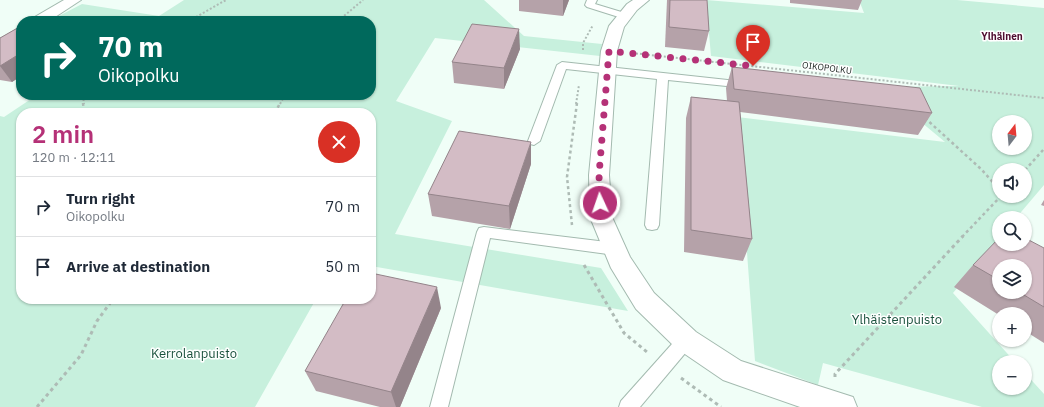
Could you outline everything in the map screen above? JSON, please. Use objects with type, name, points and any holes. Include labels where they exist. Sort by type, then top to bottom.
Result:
[{"type":"street","points":[[47,16],[74,0]]},
{"type":"street","points":[[642,0],[632,7],[617,26],[608,60],[599,175],[601,217],[620,261],[645,301],[686,340],[733,371],[836,405]]},
{"type":"lane","points":[[592,0],[590,5],[625,16]]},
{"type":"lane","points":[[534,141],[562,65],[608,60],[663,76],[758,86]]},
{"type":"lane","points":[[652,225],[663,76]]},
{"type":"lane","points":[[439,407],[484,232],[615,249]]},
{"type":"lane","points":[[628,407],[686,340]]},
{"type":"path","points":[[198,16],[226,0]]},
{"type":"path","points":[[356,5],[358,0]]},
{"type":"path","points":[[344,16],[363,0]]},
{"type":"path","name":"OIKOPOLKU","points":[[608,60],[1044,98]]},
{"type":"path","points":[[923,117],[992,181]]},
{"type":"path","points":[[1031,163],[1044,149]]},
{"type":"path","points":[[836,405],[836,374],[995,203]]},
{"type":"path","points":[[37,407],[81,355],[97,321],[109,304]]},
{"type":"green space","name":"Kerrolanpuisto","points":[[184,0],[484,0],[524,36],[602,44],[600,56],[435,38],[396,101],[452,121],[395,234],[601,268],[628,311],[376,267],[376,108],[18,108],[30,100],[376,100],[376,16],[159,16]]},
{"type":"green space","name":"Ylhäistenpuisto","points":[[706,0],[864,13],[859,0],[957,0],[1044,8],[1044,185],[1032,199],[1032,163],[992,163],[992,203],[1029,203],[1022,211],[992,211],[992,246],[953,293],[992,336],[992,347],[1002,347],[1009,355],[992,355],[992,395],[1032,395],[1032,381],[1044,394],[1044,407],[982,407],[823,363],[818,385],[755,361],[737,117],[945,142],[879,87],[959,86],[711,56]]},
{"type":"green space","name":"Kerrolanpuisto","points":[[82,4],[159,16],[59,16]]},
{"type":"green space","name":"Kerrolanpuisto","points":[[16,109],[16,304],[313,304],[255,407],[0,407],[0,116],[4,117]]},
{"type":"building","points":[[670,0],[707,0],[709,31],[669,27]]},
{"type":"building","points":[[472,24],[519,29],[504,68],[452,62]]},
{"type":"building","points":[[16,29],[16,56],[0,66],[0,38]]},
{"type":"building","points":[[732,67],[920,88],[932,113],[734,89]]},
{"type":"building","points":[[691,97],[739,102],[752,239],[691,230]]},
{"type":"building","points":[[459,131],[531,142],[509,206],[428,194]]},
{"type":"building","points":[[1032,242],[1044,248],[1044,307],[1031,299],[1032,299],[1032,259],[992,259],[992,276],[973,265],[992,245],[992,251],[1032,251]]},
{"type":"building","points":[[376,274],[437,287],[391,392],[305,371],[343,304],[376,304]]},
{"type":"district","name":"Ylhäinen","points":[[1002,36]]},
{"type":"route","points":[[600,203],[599,175],[609,51],[661,55],[753,66]]}]
